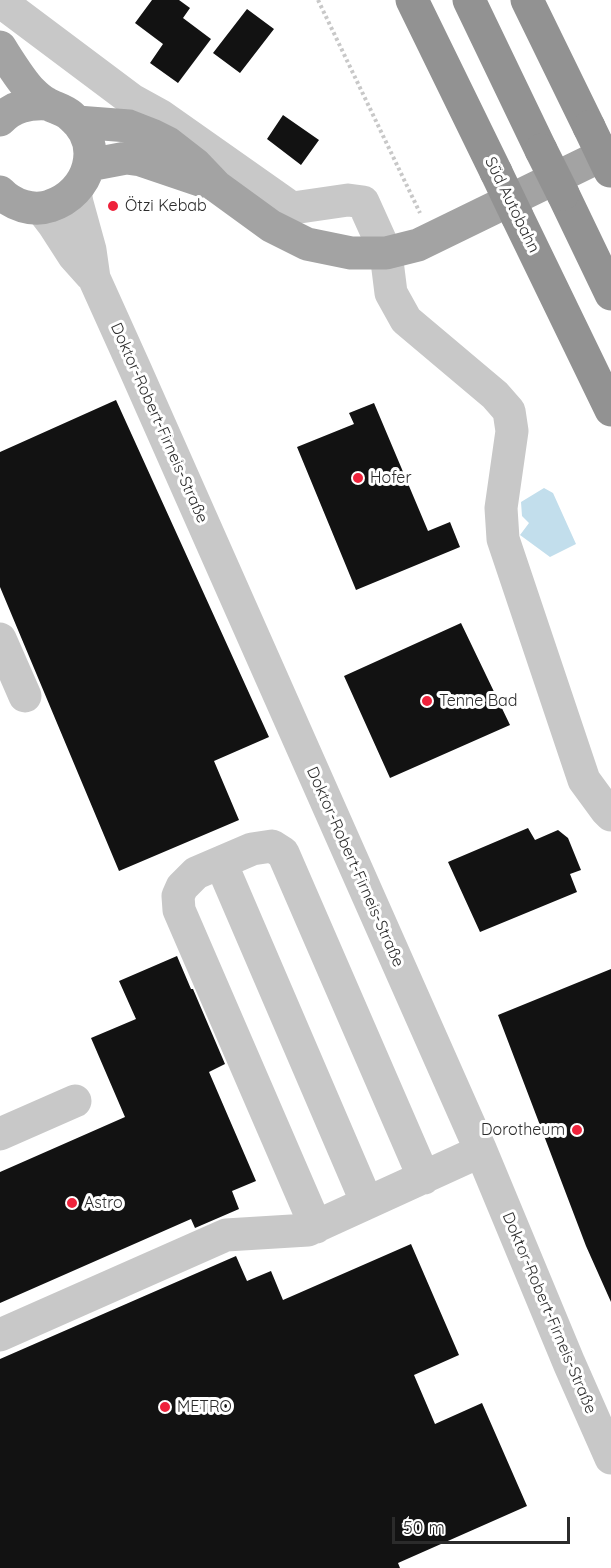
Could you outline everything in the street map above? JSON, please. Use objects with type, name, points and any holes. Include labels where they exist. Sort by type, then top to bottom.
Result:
[{"type":"highway","name":"Süd Autobahn","points":[[412,0],[611,410]]},
{"type":"highway","points":[[469,0],[611,294]]},
{"type":"highway","points":[[527,0],[589,127],[611,165]]},
{"type":"main road","points":[[0,47],[31,91],[47,104],[63,110],[77,122],[86,137],[90,155],[82,179]]},
{"type":"main road","points":[[0,120],[8,112],[25,105],[47,104]]},
{"type":"main road","points":[[77,122],[129,126],[152,135],[168,143],[195,164],[216,186],[271,226],[307,244],[351,253],[386,253],[418,245],[611,165]]},
{"type":"main road","points":[[3,198],[24,206],[41,208],[60,202],[82,179],[126,158],[141,160],[216,186]]},
{"type":"street","points":[[0,1],[132,100],[161,116],[285,204],[293,208],[348,200],[363,202],[386,253],[391,293],[406,320],[495,395],[509,411],[512,431],[501,508],[503,539],[584,780],[611,814]]},
{"type":"street","points":[[116,124],[115,97],[119,90]]},
{"type":"street","name":"Doktor-Robert-Firneis-Straße","points":[[82,179],[94,278],[481,1151],[611,1458]]},
{"type":"street","name":"Doktor-Robert-Firneis-Straße","points":[[41,208],[74,256],[94,278]]},
{"type":"street","points":[[0,639],[25,696]]},
{"type":"street","points":[[316,1227],[179,910],[178,896],[182,887],[196,873],[252,849],[272,846],[283,853],[424,1178]]},
{"type":"street","points":[[221,862],[367,1203]]},
{"type":"street","points":[[0,1134],[75,1101]]},
{"type":"street","points":[[0,1335],[226,1235],[308,1230],[481,1151]]},
{"type":"path","points":[[318,0],[420,214]]},
{"type":"water","points":[[544,488],[553,493],[576,544],[550,557],[520,535],[529,523],[522,516],[521,502]]},
{"type":"building","points":[[152,0],[179,0],[190,8],[183,18],[211,39],[178,83],[150,63],[163,44],[135,23]]},
{"type":"building","points":[[247,9],[274,29],[240,73],[213,53]]},
{"type":"building","points":[[283,115],[319,140],[301,165],[267,139]]},
{"type":"building","points":[[116,400],[269,737],[214,761],[239,820],[119,871],[0,587],[0,452]]},
{"type":"building","name":"Hofer","points":[[374,403],[428,531],[450,522],[460,547],[356,590],[297,447],[354,424],[349,413]]},
{"type":"building","name":"Tenne Bad","points":[[461,623],[510,725],[390,778],[344,676]]},
{"type":"building","points":[[528,828],[535,840],[558,830],[568,838],[581,870],[570,874],[577,892],[480,932],[448,862]]},
{"type":"building","points":[[177,956],[225,1064],[209,1072],[256,1181],[232,1191],[239,1209],[195,1228],[191,1219],[0,1303],[0,1172],[125,1117],[91,1038],[136,1019],[119,981]]},
{"type":"building","name":"Dorotheum","points":[[611,969],[611,1302],[586,1246],[498,1015]]},
{"type":"building","name":"METRO","points":[[411,1244],[459,1355],[414,1375],[435,1424],[482,1403],[527,1506],[398,1563],[400,1568],[0,1568],[0,1359],[236,1256],[247,1281],[271,1271],[283,1300]]},
{"type":"place","name":"Ötzi Kebab","points":[[113,206]]},
{"type":"place","name":"Hofer","points":[[358,478]]},
{"type":"place","name":"Tenne Bad","points":[[427,701]]},
{"type":"place","name":"Dorotheum","points":[[577,1130]]},
{"type":"place","name":"Astro","points":[[72,1203]]},
{"type":"place","name":"METRO","points":[[165,1407]]}]
